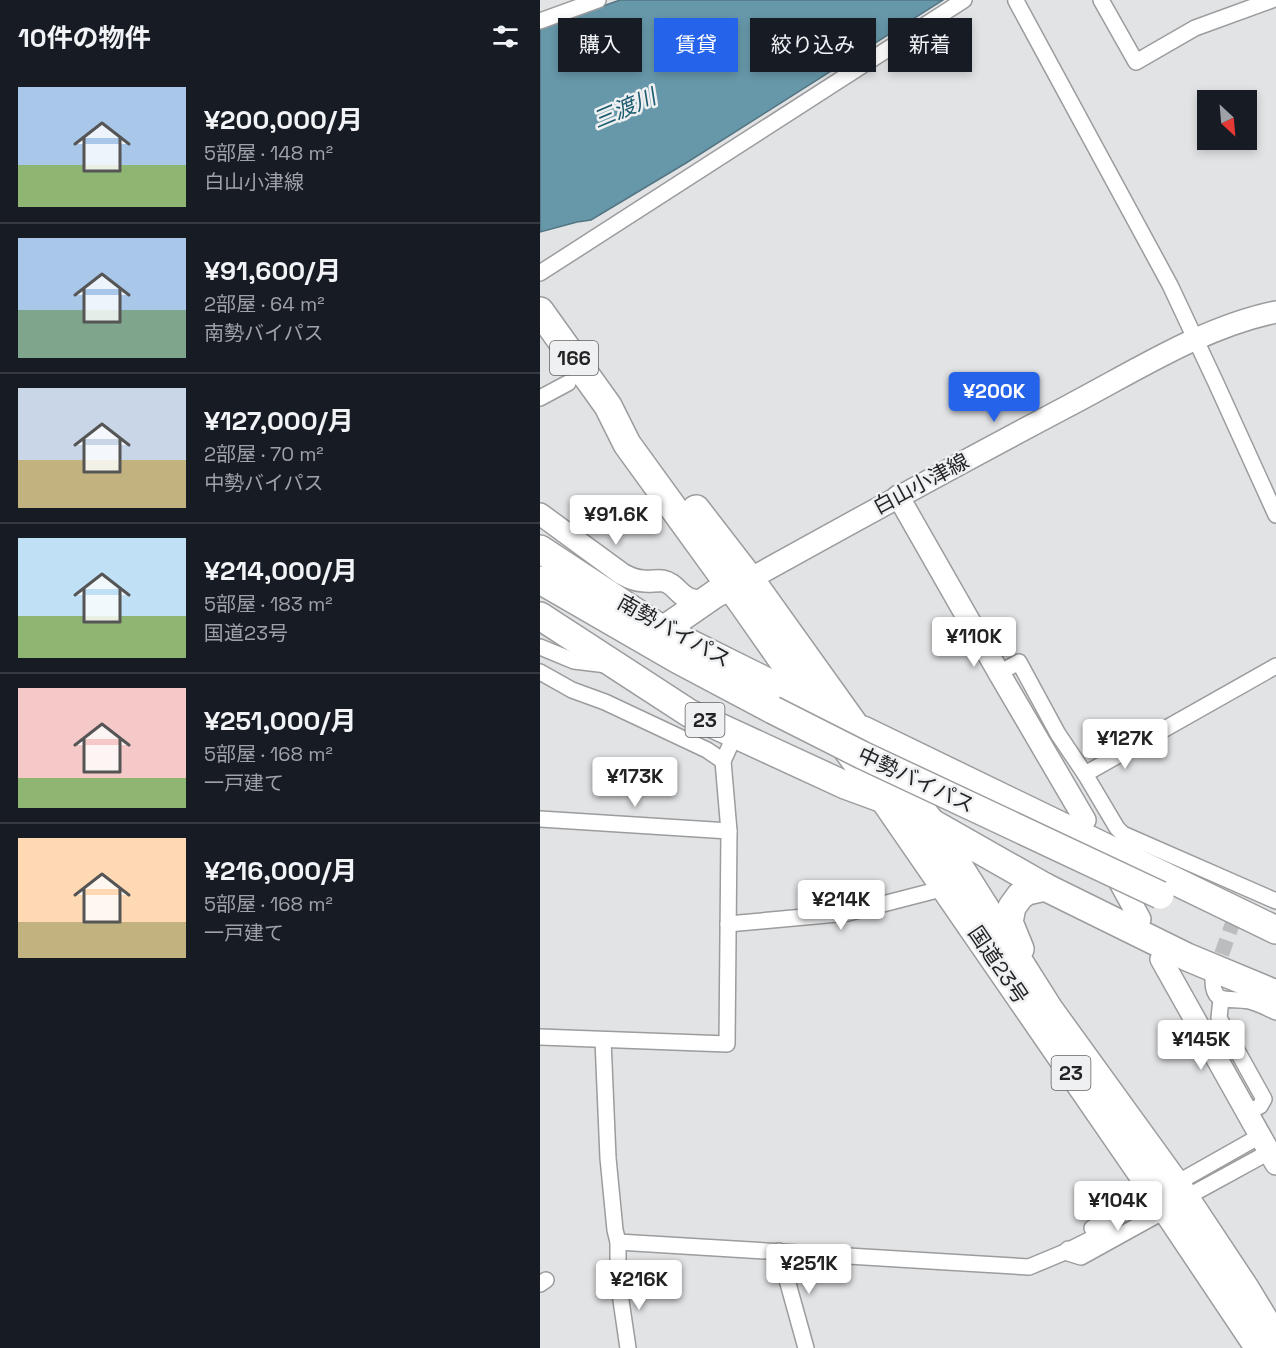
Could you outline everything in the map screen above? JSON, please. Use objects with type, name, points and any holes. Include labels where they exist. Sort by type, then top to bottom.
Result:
[{"type":"highway","name":"166","points":[[540,311],[608,406],[627,444],[740,582]]},
{"type":"highway","name":"南勢バイパス","points":[[540,549],[667,626],[813,704]]},
{"type":"highway","name":"中勢バイパス","points":[[540,579],[677,659],[773,710],[873,760],[1276,949]]},
{"type":"highway","points":[[667,626],[715,594],[740,582]]},
{"type":"highway","name":"国道23号","points":[[740,582],[813,704],[1170,1196],[1245,1288],[1276,1339]]},
{"type":"highway","name":"国道23号","points":[[740,582],[931,822],[1170,1196],[1260,1348]]},
{"type":"highway","name":"23","points":[[540,616],[689,713],[845,785],[883,798],[931,822],[1045,887],[1187,957],[1276,994]]},
{"type":"highway","name":"23","points":[[813,704],[856,727],[1276,930]]},
{"type":"highway","name":"23","points":[[845,785],[876,806],[929,865]]},
{"type":"highway","points":[[1045,887],[1027,891],[1020,896],[1012,906],[1009,922],[1049,1009]]},
{"type":"street","points":[[540,21],[598,0]]},
{"type":"street","points":[[540,273],[964,0]]},
{"type":"street","points":[[1017,0],[1170,285],[1276,515]]},
{"type":"street","points":[[1101,0],[1136,62],[1195,28],[1272,0]]},
{"type":"street","name":"白山小津線","points":[[740,582],[1194,339],[1257,316],[1276,312]]},
{"type":"street","points":[[540,398],[568,383]]},
{"type":"street","points":[[898,496],[1085,820]]},
{"type":"street","points":[[540,514],[622,574],[643,582],[663,580],[682,596],[692,601],[704,601]]},
{"type":"street","points":[[667,626],[676,608],[674,588]]},
{"type":"street","points":[[540,647],[574,661],[616,666]]},
{"type":"street","points":[[999,673],[1019,662],[1058,734],[1123,834],[1276,901]]},
{"type":"street","points":[[1085,774],[1276,666]]},
{"type":"street","points":[[540,672],[572,690],[606,702],[707,750],[723,761]]},
{"type":"street","points":[[540,1037],[726,1044],[729,831],[723,761],[735,735]]},
{"type":"street","points":[[540,819],[729,831]]},
{"type":"street","points":[[1111,865],[1140,920]]},
{"type":"street","points":[[728,924],[848,914],[945,888]]},
{"type":"street","points":[[1239,905],[1244,888]]},
{"type":"street","points":[[1161,959],[1267,1149]]},
{"type":"street","points":[[1213,978],[1215,994],[1221,999],[1250,1001],[1276,1011]]},
{"type":"street","points":[[1221,999],[1219,1018],[1264,1099],[1260,1106],[1247,1113]]},
{"type":"street","points":[[603,1040],[608,1158],[618,1242],[618,1280],[628,1348]]},
{"type":"street","points":[[1065,1252],[1081,1257],[1170,1196],[1267,1149]]},
{"type":"street","points":[[1219,1169],[1267,1149]]},
{"type":"street","points":[[618,1242],[1029,1267],[1113,1228]]},
{"type":"street","points":[[779,1251],[806,1348]]},
{"type":"water","name":"三渡川","points":[[620,0],[943,0],[915,18],[888,18],[888,35],[876,42],[876,18],[750,18],[750,72],[829,72],[591,220],[540,232],[540,28],[558,22],[558,72],[642,72],[642,18],[569,18]]},
{"type":"tunnel","points":[[1214,976],[1239,905]]},
{"type":"tunnel","points":[[1113,1228],[1219,1169]]}]
